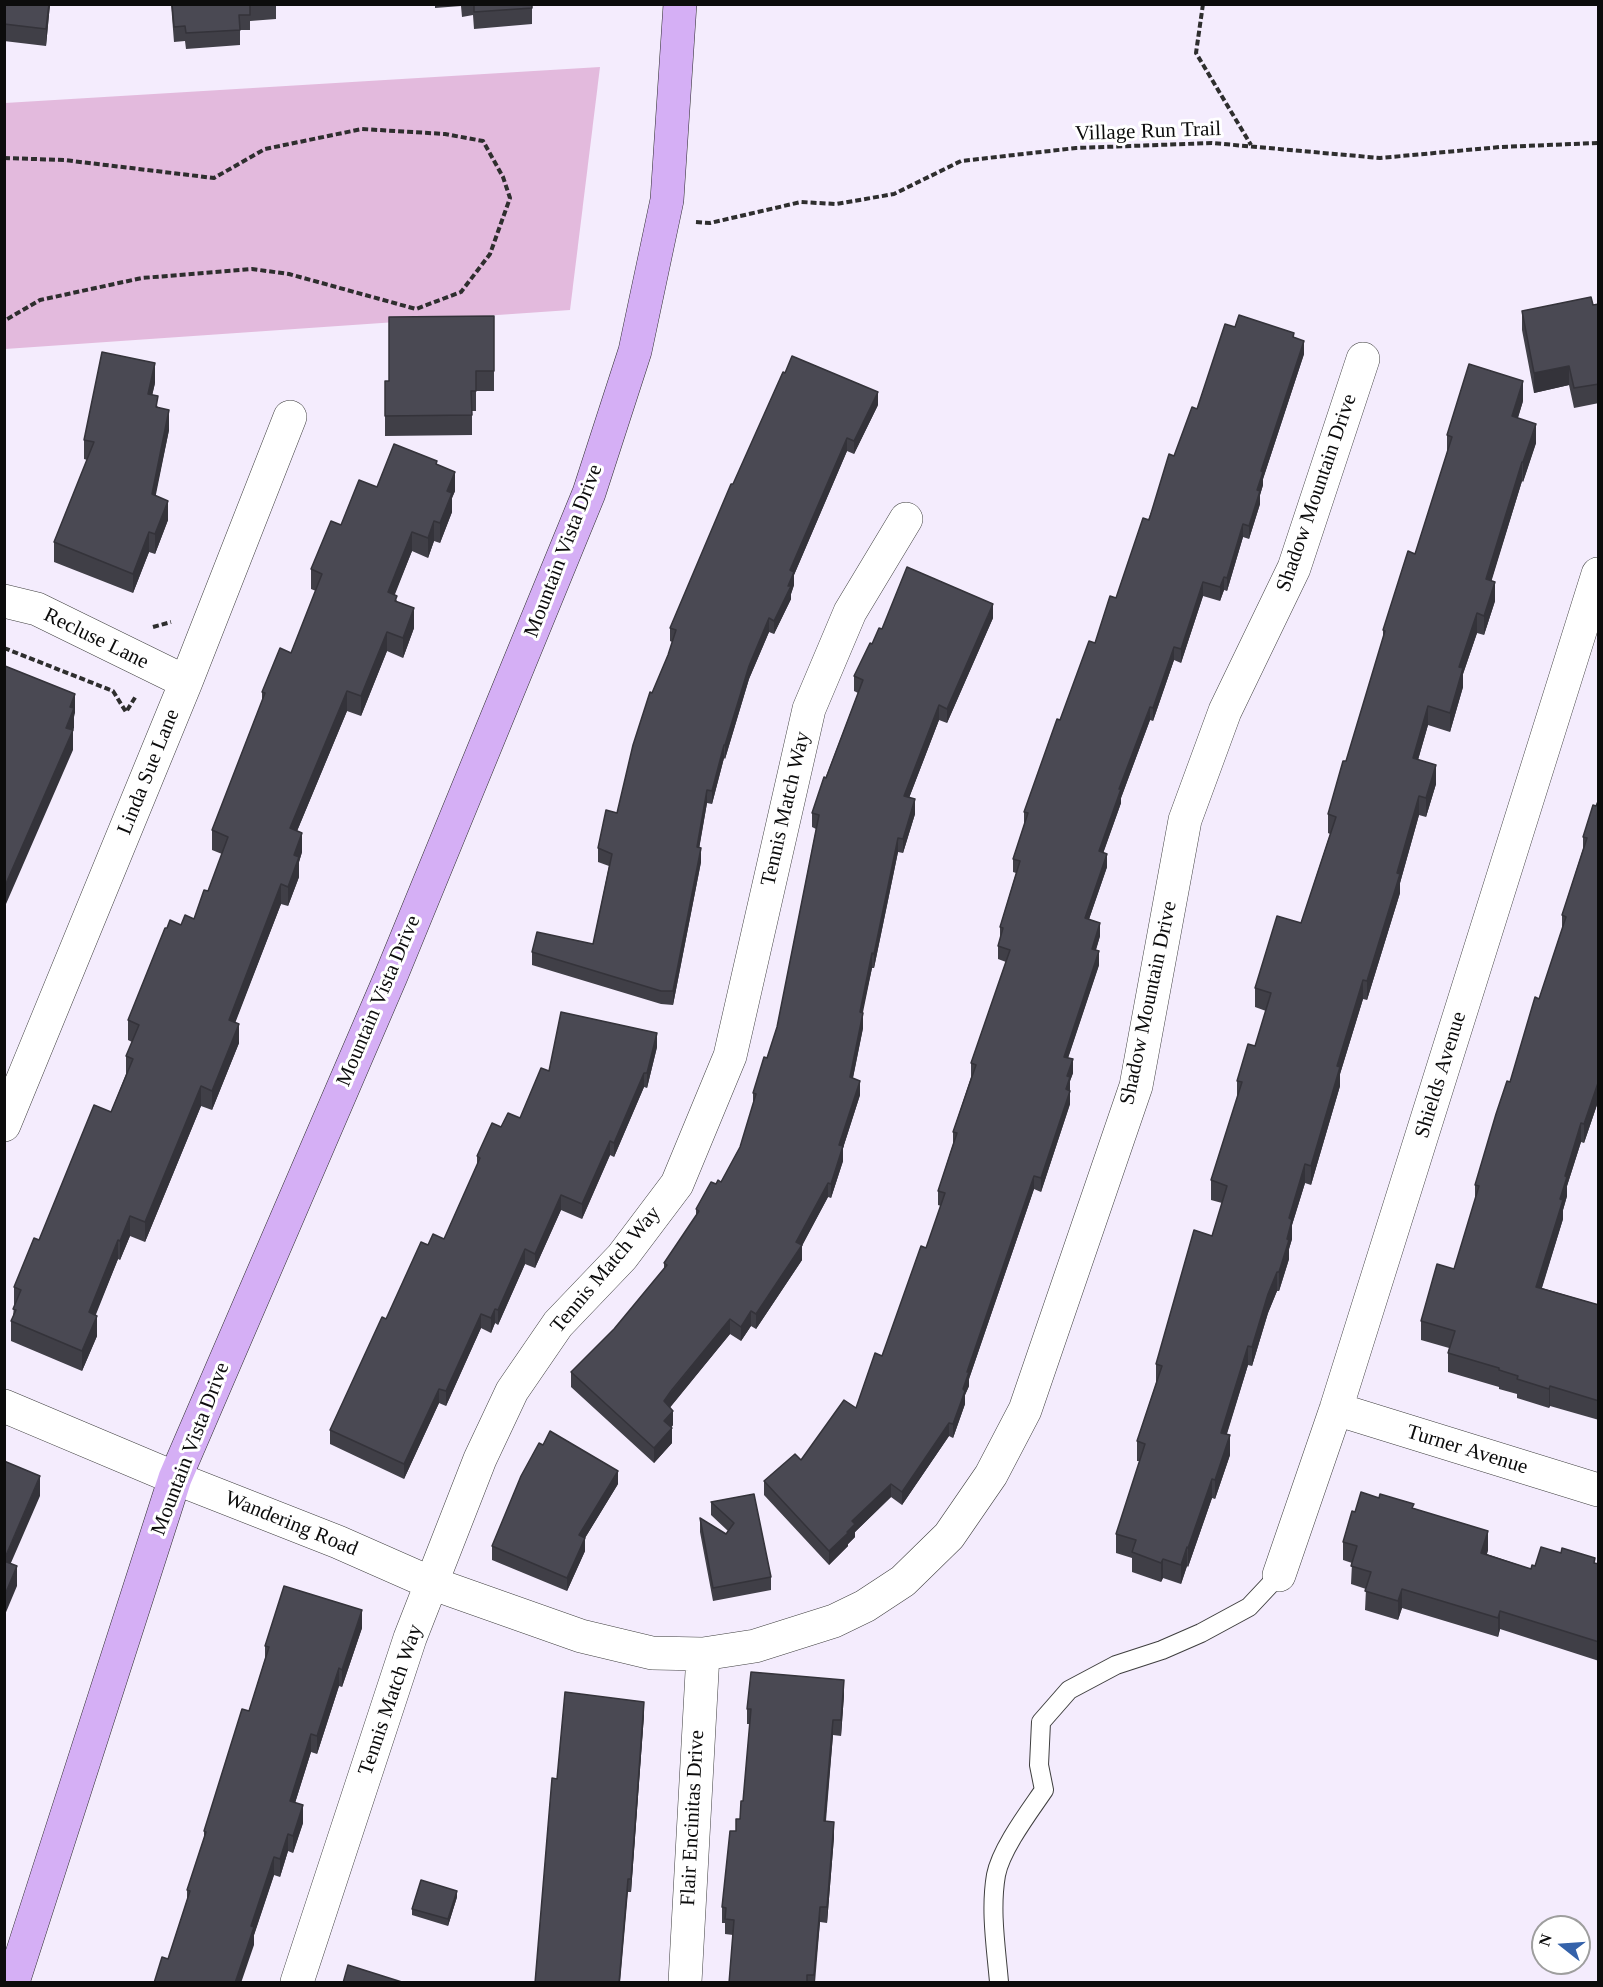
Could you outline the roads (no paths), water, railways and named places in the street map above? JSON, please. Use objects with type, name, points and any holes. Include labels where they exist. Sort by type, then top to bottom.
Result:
[{"type":"main road","name":"Mountain Vista Drive","points":[[13,1983],[175,1478],[391,976],[589,493],[635,351],[667,200],[680,4]]},
{"type":"street","name":"Shadow Mountain Drive","points":[[703,1654],[755,1646],[834,1621],[865,1606],[903,1581],[949,1536],[991,1475],[1025,1410],[1136,1086],[1185,820],[1225,711],[1294,568],[1363,359]]},
{"type":"street","name":"Linda Sue Lane","points":[[4,1125],[186,682],[290,417]]},
{"type":"street","name":"Tennis Match Way","points":[[297,1983],[407,1649],[480,1459],[512,1391],[558,1324],[622,1257],[677,1184],[730,1056],[809,708],[850,612],[906,519]]},
{"type":"street","name":"Shields Avenue","points":[[1279,1575],[1336,1409],[1599,574]]},
{"type":"street","name":"Recluse Lane","points":[[4,601],[37,609],[186,682]]},
{"type":"street","name":"Wandering Road","points":[[4,1406],[175,1478],[338,1542],[431,1583],[581,1636],[652,1653],[703,1654]]},
{"type":"street","name":"Turner Avenue","points":[[1336,1409],[1599,1490]]},
{"type":"street","name":"Flair Encinitas Drive","points":[[684,1983],[703,1654]]},
{"type":"lane","points":[[999,1983],[994,1904],[996,1873],[1015,1832],[1044,1790],[1039,1765],[1041,1722],[1069,1690],[1116,1665],[1162,1650],[1201,1633],[1249,1606],[1279,1575]]}]
